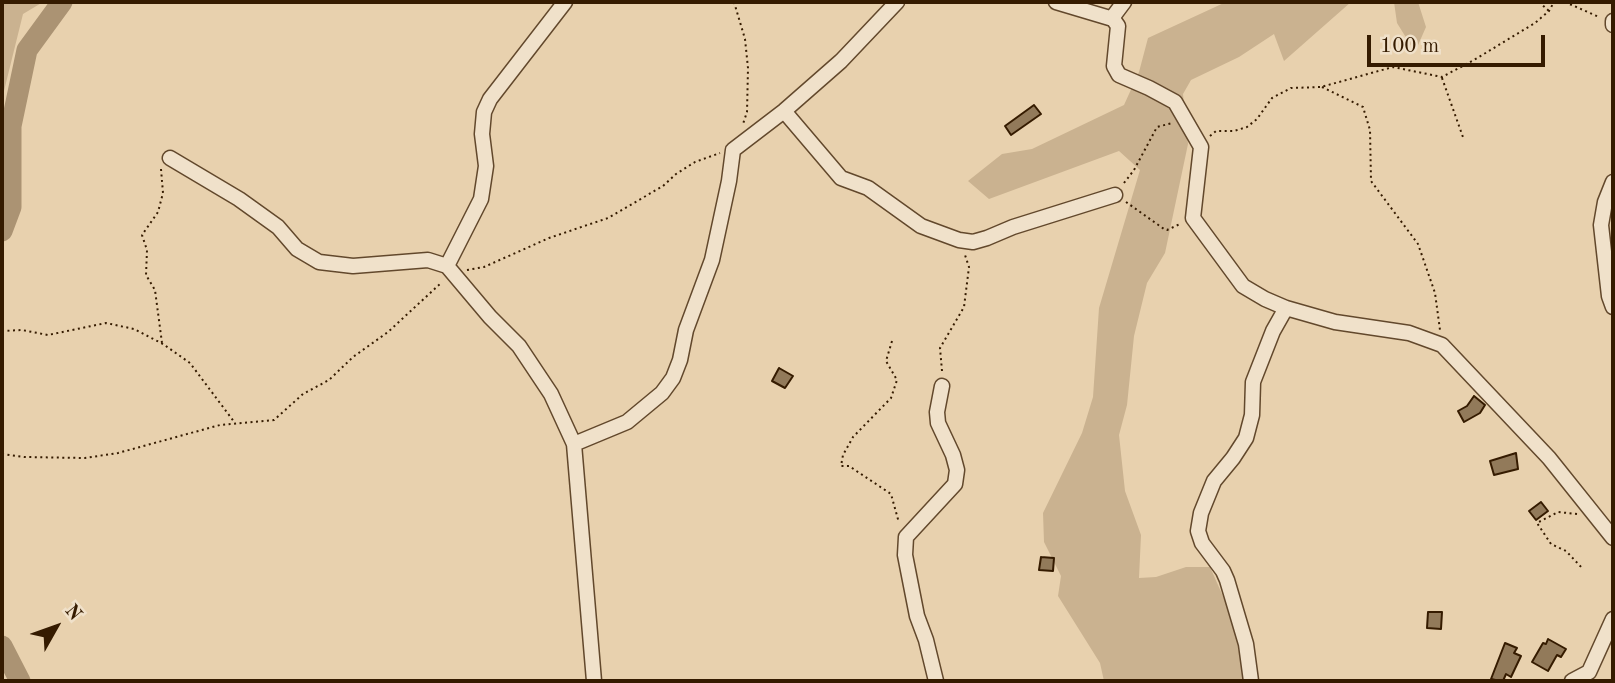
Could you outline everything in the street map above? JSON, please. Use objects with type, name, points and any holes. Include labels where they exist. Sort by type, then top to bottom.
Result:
[{"type":"street","points":[[450,269],[481,199],[486,166],[482,134],[484,112],[490,99],[565,2]]},
{"type":"street","points":[[574,444],[627,422],[662,393],[673,378],[686,330],[712,260],[733,150],[784,111],[841,61],[897,2]]},
{"type":"street","points":[[1056,2],[1112,18],[1118,26],[1114,66],[1119,75],[1175,102],[1201,146],[1193,218],[1236,279],[1251,292],[1286,308],[1335,322],[1409,333],[1442,345],[1549,458],[1613,538]]},
{"type":"street","points":[[1112,18],[1124,2]]},
{"type":"street","points":[[784,111],[833,171],[846,181],[867,188],[921,226],[963,241],[973,242],[987,238],[1013,227],[1115,195]]},
{"type":"street","points":[[170,158],[239,199],[278,227],[297,250],[319,262],[354,266],[428,260],[450,269],[490,317],[519,346],[551,394],[574,444],[594,681]]},
{"type":"street","points":[[1613,183],[1605,202],[1601,225],[1609,296],[1613,307]]},
{"type":"street","points":[[1251,681],[1246,645],[1227,580],[1202,543],[1198,531],[1201,513],[1214,481],[1246,438],[1252,415],[1254,382],[1273,331],[1286,308]]},
{"type":"street","points":[[936,681],[905,555],[906,537],[955,484],[957,470],[953,455],[938,423],[937,412],[942,386]]},
{"type":"street","points":[[1572,681],[1589,672],[1613,619]]},
{"type":"path","points":[[2,454],[85,458],[118,453],[220,425],[274,420],[303,394],[329,380],[387,332],[450,269],[484,267],[549,238],[608,218],[663,186],[695,162],[733,150],[747,112],[748,68],[745,39],[734,2]]},
{"type":"path","points":[[1539,2],[1549,11]]},
{"type":"path","points":[[1201,146],[1214,132],[1247,127],[1272,98],[1286,89],[1321,87],[1393,67],[1441,77],[1535,23],[1549,11],[1554,2]]},
{"type":"path","points":[[1565,2],[1613,24]]},
{"type":"path","points":[[1441,77],[1464,140]]},
{"type":"path","points":[[1321,87],[1363,107],[1370,130],[1371,181],[1418,244],[1435,293],[1442,345]]},
{"type":"path","points":[[1186,124],[1168,122],[1157,127],[1134,170],[1115,195],[1167,230],[1193,218]]},
{"type":"path","points":[[163,344],[155,290],[146,275],[147,250],[142,235],[158,212],[163,193],[162,153],[170,158]]},
{"type":"path","points":[[942,386],[940,348],[964,307],[969,267],[963,241]]},
{"type":"path","points":[[2,331],[22,330],[48,335],[106,323],[134,329],[163,344],[190,363],[235,424]]},
{"type":"path","points":[[892,341],[886,361],[897,380],[891,398],[853,437],[843,455],[841,466],[849,466],[891,494],[899,516],[900,534],[906,537]]},
{"type":"path","points":[[1583,569],[1566,551],[1551,544],[1537,523],[1558,513],[1592,513]]},
{"type":"shaded area","points":[[2,2],[43,2],[23,14],[2,99]]},
{"type":"shaded area","points":[[1226,2],[1351,2],[1284,61],[1274,34],[1239,57],[1191,80],[1183,94],[1188,144],[1165,253],[1147,283],[1134,336],[1127,405],[1119,435],[1125,491],[1141,535],[1139,578],[1156,577],[1186,567],[1210,567],[1234,621],[1244,681],[1104,681],[1100,663],[1058,596],[1061,576],[1044,542],[1043,513],[1082,433],[1093,397],[1099,308],[1140,170],[1119,151],[989,199],[968,181],[1002,154],[1032,149],[1124,105],[1139,72],[1148,38]]},
{"type":"shaded area","points":[[1394,2],[1418,2],[1426,27],[1415,52],[1397,23]]},
{"type":"building","points":[[1034,105],[1041,114],[1011,135],[1005,126]]},
{"type":"building","points":[[779,368],[793,376],[785,388],[772,381]]},
{"type":"building","points":[[1474,396],[1485,405],[1480,413],[1464,422],[1458,411],[1467,406]]},
{"type":"building","points":[[1516,453],[1518,469],[1494,475],[1490,461]]},
{"type":"building","points":[[1541,502],[1548,511],[1536,520],[1529,511]]},
{"type":"building","points":[[1041,557],[1054,558],[1053,571],[1039,570]]},
{"type":"building","points":[[1428,612],[1442,612],[1441,629],[1427,628]]},
{"type":"building","points":[[1548,639],[1566,649],[1561,657],[1557,655],[1548,671],[1532,662]]},
{"type":"building","points":[[1505,643],[1517,648],[1514,653],[1521,656],[1511,677],[1506,674],[1503,681],[1491,679]]},
{"type":"waterway","points":[[2,231],[11,207],[11,126],[27,50],[62,2]]},
{"type":"waterway","points":[[2,646],[20,681]]}]
